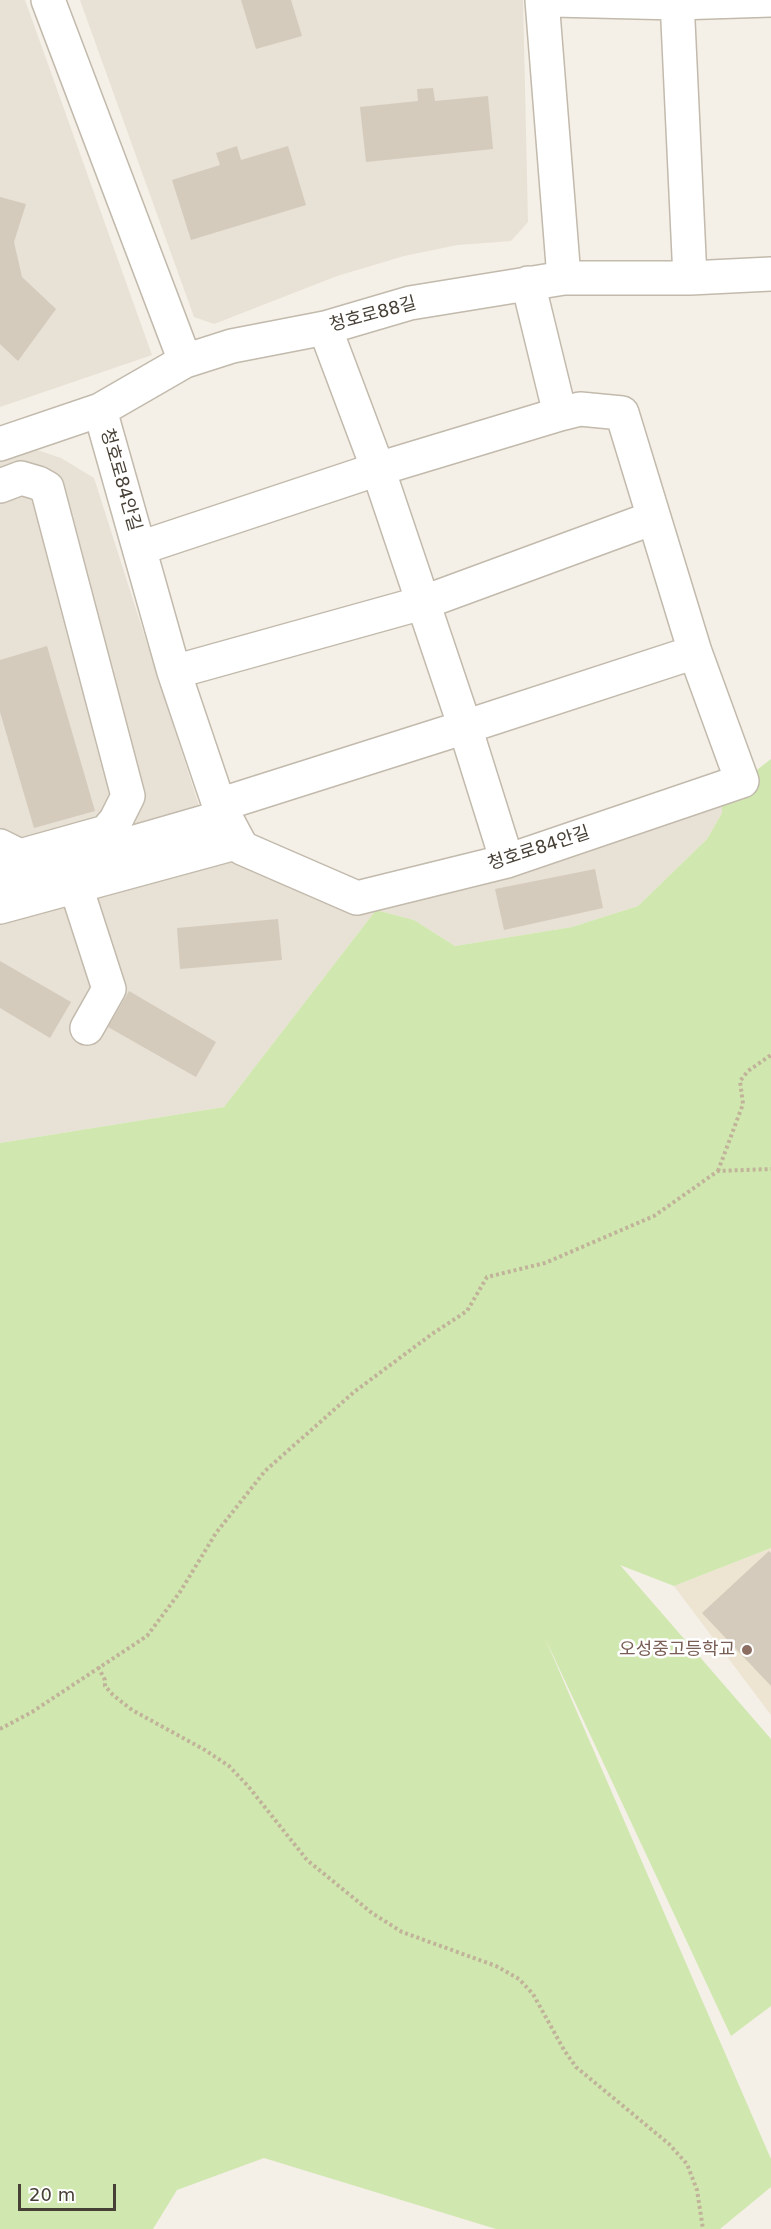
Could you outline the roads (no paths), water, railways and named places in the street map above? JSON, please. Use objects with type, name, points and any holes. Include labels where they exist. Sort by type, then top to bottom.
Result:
[{"type":"street","points":[[48,0],[185,361]]},
{"type":"street","points":[[542,0],[564,278]]},
{"type":"street","points":[[554,0],[677,2],[771,0]]},
{"type":"street","points":[[677,2],[690,278]]},
{"type":"street","name":"청호로88길","points":[[100,410],[185,361],[232,346],[326,328],[410,303],[528,282],[564,278],[690,278],[771,274]]},
{"type":"street","points":[[528,282],[560,414]]},
{"type":"street","points":[[326,328],[378,469],[465,727],[507,861]]},
{"type":"street","name":"청호로84안길","points":[[0,444],[100,410],[174,672],[227,821],[242,848],[357,898],[507,861],[742,782],[695,652],[622,413],[580,410],[560,414],[378,469],[140,548]]},
{"type":"street","points":[[0,486],[21,478],[47,488],[128,796],[116,820],[106,832],[20,856],[0,846]]},
{"type":"street","points":[[174,672],[422,603],[653,518]]},
{"type":"street","points":[[0,907],[76,887],[227,821],[465,727],[695,652]]},
{"type":"street","points":[[0,881],[227,821]]},
{"type":"street","points":[[76,887],[110,989],[87,1028]]},
{"type":"place","name":"오성중고등학교","points":[[747,1650]]}]
